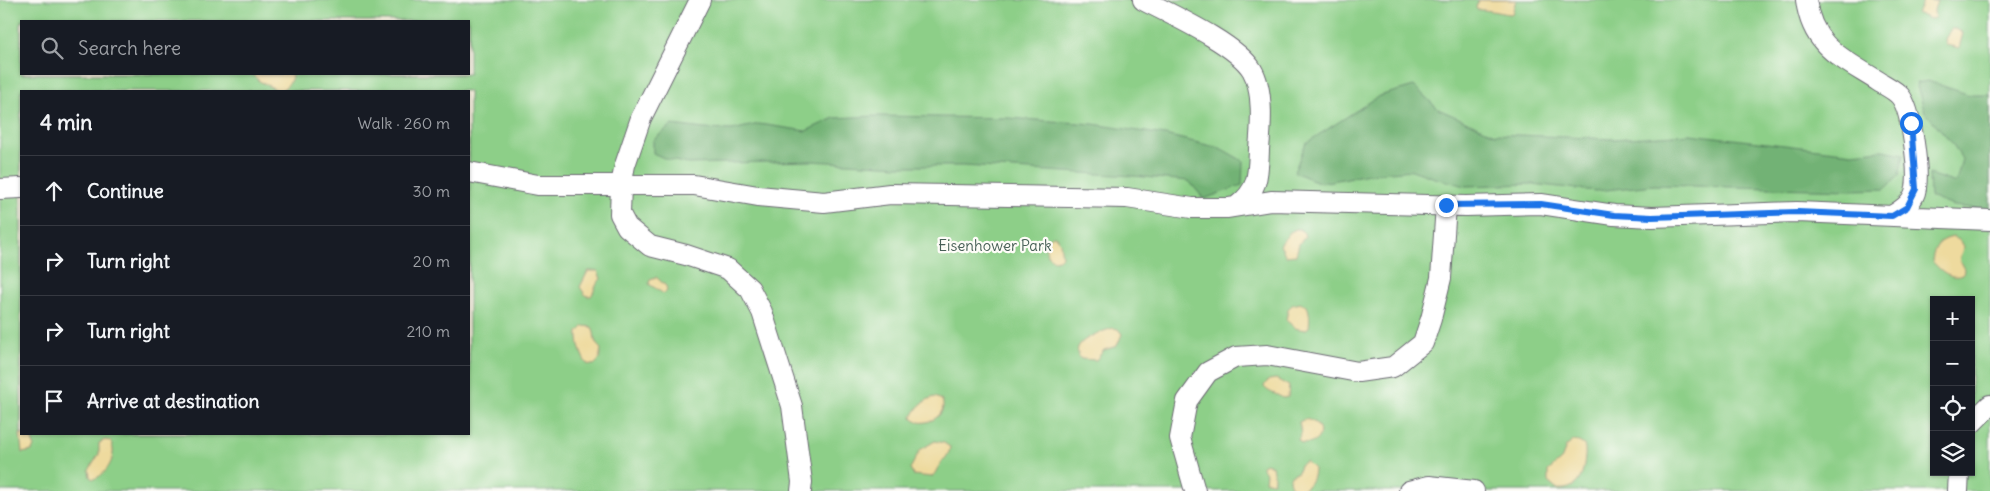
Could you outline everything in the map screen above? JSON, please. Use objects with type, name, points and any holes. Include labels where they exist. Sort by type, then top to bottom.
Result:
[{"type":"lane","points":[[700,0],[641,118],[625,165],[621,185],[620,214],[627,227],[650,246],[686,255],[728,269],[750,289],[762,312],[792,406],[802,482],[801,491]]},
{"type":"lane","points":[[1143,0],[1222,43],[1241,56],[1253,71],[1259,92],[1261,124],[1258,180],[1248,198],[1237,206]]},
{"type":"lane","points":[[1806,0],[1808,15],[1817,36],[1830,51],[1900,96],[1911,123],[1916,189],[1925,206],[1940,218]]},
{"type":"lane","points":[[470,172],[538,185],[694,185],[758,196],[824,202],[890,194],[1127,198],[1192,208],[1237,206],[1271,201],[1446,205],[1541,204],[1614,215],[1652,217],[1797,212],[1990,220]]},
{"type":"lane","points":[[1258,180],[1271,201]]},
{"type":"lane","points":[[0,189],[20,188]]},
{"type":"lane","points":[[1892,216],[1907,207],[1916,189]]},
{"type":"lane","points":[[1195,491],[1180,438],[1187,401],[1208,372],[1236,358],[1267,355],[1358,372],[1393,367],[1423,343],[1432,319],[1441,278],[1446,205]]},
{"type":"lane","points":[[1975,420],[1990,405]]},
{"type":"lane","points":[[1958,491],[1959,476]]},
{"type":"lane","points":[[1409,491],[1428,486],[1474,491]]},
{"type":"green space","name":"Eisenhower Park","points":[[0,0],[1990,0],[1990,491],[0,491]]},
{"type":"green space","points":[[1928,81],[1970,95],[1990,95],[1990,210],[1953,206],[1930,197],[1929,174],[1956,183],[1962,159],[1952,143],[1925,112],[1916,83]]},
{"type":"green space","points":[[1414,86],[1438,109],[1495,134],[1613,139],[1690,134],[1852,153],[1883,150],[1904,154],[1899,176],[1885,189],[1851,190],[1654,185],[1596,191],[1532,184],[1466,186],[1412,170],[1369,174],[1321,183],[1294,172],[1306,143],[1379,96]]},
{"type":"green space","points":[[876,116],[1008,118],[1093,124],[1165,135],[1220,148],[1243,161],[1242,185],[1204,199],[1189,181],[1133,176],[963,166],[899,166],[811,161],[688,164],[666,159],[653,153],[653,140],[672,125],[732,130],[759,124],[806,131],[834,118]]},
{"type":"sand","points":[[1479,0],[1516,0],[1512,14],[1477,10],[1476,7]]},
{"type":"sand","points":[[1923,0],[1937,1],[1934,10],[1935,18],[1930,19],[1916,13]]},
{"type":"sand","points":[[1951,29],[1956,29],[1963,33],[1959,48],[1946,45],[1945,39]]},
{"type":"sand","points":[[253,75],[292,75],[291,80],[281,90],[259,81]]},
{"type":"sand","points":[[1300,229],[1305,237],[1299,244],[1296,255],[1286,256],[1280,245],[1290,232]]},
{"type":"sand","points":[[1055,236],[1060,242],[1062,256],[1054,260],[1047,255],[1045,244],[1050,237]]},
{"type":"sand","points":[[1953,237],[1961,241],[1964,247],[1960,258],[1964,269],[1963,275],[1958,276],[1946,273],[1932,261],[1938,244]]},
{"type":"sand","points":[[588,271],[598,271],[601,279],[591,296],[586,296],[580,287]]},
{"type":"sand","points":[[656,277],[666,286],[667,291],[664,294],[649,284],[650,279]]},
{"type":"sand","points":[[1300,303],[1307,306],[1309,311],[1309,327],[1305,330],[1295,328],[1286,320],[1288,309],[1292,305]]},
{"type":"sand","points":[[584,326],[592,327],[595,341],[601,349],[599,360],[594,365],[587,364],[580,349],[578,332]]},
{"type":"sand","points":[[1113,328],[1118,329],[1122,334],[1117,346],[1104,350],[1096,360],[1081,359],[1078,348],[1081,343],[1094,335]]},
{"type":"sand","points":[[1276,379],[1289,386],[1288,397],[1283,398],[1264,387],[1269,380]]},
{"type":"sand","points":[[935,397],[942,400],[943,406],[938,417],[927,422],[916,421],[912,418],[921,404]]},
{"type":"sand","points":[[1305,419],[1317,425],[1320,434],[1318,439],[1308,444],[1301,443],[1298,440],[1301,434],[1299,422]]},
{"type":"sand","points":[[20,435],[30,435],[34,446],[32,451],[22,453]]},
{"type":"sand","points":[[105,440],[110,441],[112,446],[112,458],[103,474],[93,479],[90,477],[89,470],[99,454],[99,443]]},
{"type":"sand","points":[[935,441],[950,447],[947,455],[932,477],[913,475],[910,469],[920,450]]},
{"type":"sand","points":[[1573,441],[1579,442],[1585,447],[1583,470],[1576,484],[1568,488],[1556,489],[1548,482],[1548,471],[1561,460],[1566,447]]},
{"type":"sand","points":[[1306,461],[1314,469],[1313,476],[1305,488],[1298,490],[1291,486],[1289,480],[1291,475],[1298,472],[1300,465]]},
{"type":"sand","points":[[1266,463],[1272,466],[1273,482],[1265,481],[1266,473],[1262,465]]},
{"type":"route","points":[[1446,205],[1541,204],[1614,215],[1652,217],[1797,212],[1892,216],[1907,207],[1916,189],[1911,123]]}]
